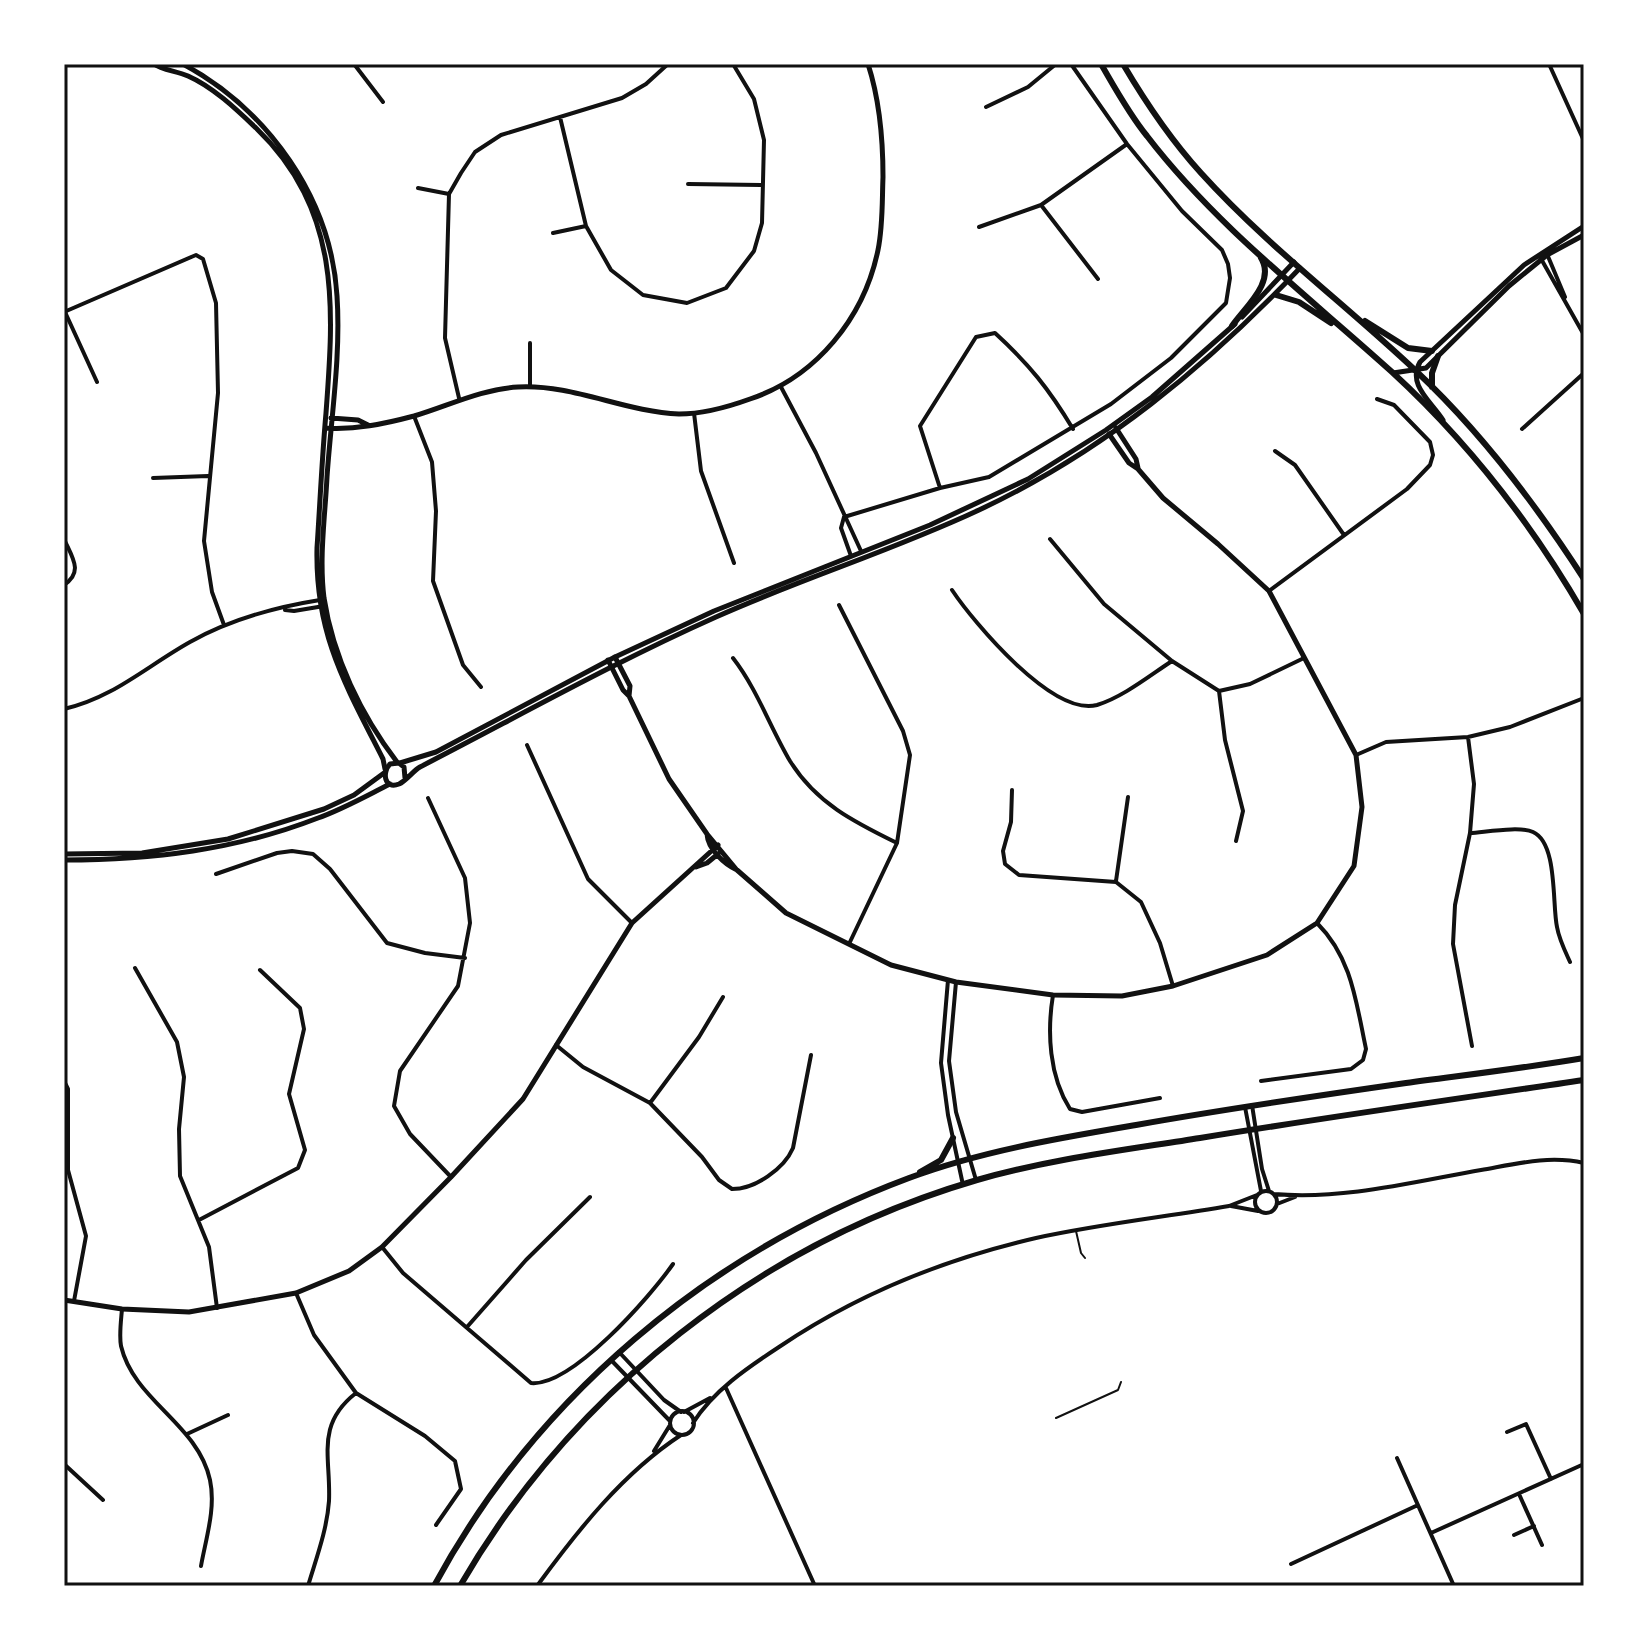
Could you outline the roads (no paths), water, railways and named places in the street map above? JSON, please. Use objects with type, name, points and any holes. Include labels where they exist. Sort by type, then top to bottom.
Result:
[{"type":"main road","points":[[1101,64],[1145,134],[1173,169],[1257,252],[1393,373],[1448,427],[1537,538],[1584,614]]},
{"type":"main road","points":[[1123,64],[1149,107],[1199,170],[1300,268],[1415,370],[1510,472],[1584,579]]},
{"type":"main road","points":[[1232,326],[1259,291],[1265,277],[1264,263],[1257,252]]},
{"type":"main road","points":[[1276,295],[1299,302],[1366,349]]},
{"type":"main road","points":[[1355,315],[1408,348],[1435,354],[1432,387]]},
{"type":"main road","points":[[434,1586],[468,1527],[512,1466],[579,1390],[611,1359],[673,1307],[738,1263],[840,1207],[910,1178],[970,1159],[1063,1138],[1249,1105],[1584,1057]]},
{"type":"main road","points":[[460,1586],[495,1530],[540,1469],[580,1423],[627,1377],[710,1310],[790,1259],[884,1213],[976,1181],[1065,1159],[1584,1080]]},
{"type":"main road","points":[[910,1178],[941,1160],[953,1138]]},
{"type":"street","points":[[183,64],[235,100],[261,124],[294,168],[314,203],[331,253],[337,296],[328,418]]},
{"type":"street","points":[[354,64],[383,102]]},
{"type":"street","points":[[459,398],[445,338],[449,194],[475,152],[501,135],[622,98],[646,84],[668,64]]},
{"type":"street","points":[[560,117],[586,226],[611,270],[643,295],[687,303],[726,288],[754,251],[762,223],[764,140],[754,99],[733,64]]},
{"type":"street","points":[[328,429],[358,430],[414,416],[459,398],[517,387],[588,395],[647,409],[694,413],[733,405],[781,387],[821,356],[837,338],[863,296],[878,250],[882,213],[882,125],[868,64]]},
{"type":"street","points":[[986,107],[1028,87],[1056,64]]},
{"type":"street","points":[[844,517],[940,488],[989,477],[1073,429],[1171,358],[1219,312],[1230,291],[1228,264],[1222,250],[1182,211],[1127,144],[1071,64]]},
{"type":"street","points":[[1549,64],[1584,141]]},
{"type":"street","points":[[154,65],[167,66],[207,87],[257,129],[290,171],[309,206],[323,246],[331,292],[332,323],[322,603],[335,661],[383,759],[386,780],[391,784]]},
{"type":"street","points":[[979,227],[1041,205],[1127,144]]},
{"type":"street","points":[[688,184],[761,185]]},
{"type":"street","points":[[418,188],[449,194]]},
{"type":"street","points":[[1041,205],[1098,279]]},
{"type":"street","points":[[553,233],[586,226]]},
{"type":"street","points":[[1393,373],[1426,368],[1435,354],[1543,254],[1584,226]]},
{"type":"street","points":[[1543,254],[1584,235]]},
{"type":"street","points":[[1543,254],[1562,285],[1567,303],[1584,335]]},
{"type":"street","points":[[97,382],[65,312],[196,255],[203,259],[216,303],[218,393],[204,541],[212,592],[224,625]]},
{"type":"street","points":[[64,857],[142,853],[228,839],[324,809],[354,795],[390,764],[436,752],[760,591],[862,555],[977,504],[1108,433],[1191,373],[1276,295],[1294,262]]},
{"type":"street","points":[[1116,427],[1300,268]]},
{"type":"street","points":[[940,488],[920,426],[976,337],[995,333],[1018,354],[1048,387],[1073,429]]},
{"type":"street","points":[[530,343],[530,387]]},
{"type":"street","points":[[1415,370],[1415,381],[1420,390],[1448,427]]},
{"type":"street","points":[[1522,429],[1584,373]]},
{"type":"street","points":[[781,387],[816,453],[862,555]]},
{"type":"street","points":[[1269,591],[1407,489],[1427,469],[1432,460],[1432,446],[1394,405],[1377,399]]},
{"type":"street","points":[[694,413],[701,471],[734,563]]},
{"type":"street","points":[[414,416],[432,462],[436,511],[433,581],[463,665],[481,687]]},
{"type":"street","points":[[328,418],[358,420],[369,425]]},
{"type":"street","points":[[1116,427],[1136,459],[1138,469]]},
{"type":"street","points":[[610,663],[669,779],[707,834],[707,842],[718,850],[728,866],[737,870],[786,913],[848,946],[891,965],[956,982],[1053,995],[1122,996],[1173,986],[1267,955],[1317,923],[1354,866],[1362,807],[1356,755],[1269,591],[1163,498],[1129,463],[1108,433]]},
{"type":"street","points":[[1275,451],[1295,465],[1344,535]]},
{"type":"street","points":[[153,478],[208,476]]},
{"type":"street","points":[[844,517],[841,528],[852,558]]},
{"type":"street","points":[[64,539],[76,567],[73,578],[64,585]]},
{"type":"street","points":[[1050,539],[1104,604],[1172,661],[1219,691],[1250,684],[1304,658]]},
{"type":"street","points":[[952,590],[963,608],[1006,657],[1070,705],[1095,705],[1130,688],[1172,661]]},
{"type":"street","points":[[64,709],[90,703],[190,642],[224,625],[322,603]]},
{"type":"street","points":[[322,603],[339,659],[370,722],[406,771],[405,778]]},
{"type":"street","points":[[839,605],[903,731],[910,755],[897,843],[848,946]]},
{"type":"street","points":[[733,658],[745,673],[791,762],[814,791],[843,817],[897,843]]},
{"type":"street","points":[[617,660],[630,686],[629,696]]},
{"type":"street","points":[[64,857],[143,858],[247,841],[319,818],[391,784],[401,783],[420,767],[610,663]]},
{"type":"street","points":[[1219,691],[1225,740],[1243,811],[1236,841]]},
{"type":"street","points":[[1356,755],[1386,742],[1468,737],[1510,727],[1584,698]]},
{"type":"street","points":[[1468,737],[1474,784],[1470,833],[1455,905],[1453,944],[1472,1046]]},
{"type":"street","points":[[527,745],[588,879],[632,923]]},
{"type":"street","points":[[1012,790],[1011,822],[1003,851],[1005,864],[1019,875],[1116,882],[1141,902],[1160,943],[1173,986]]},
{"type":"street","points":[[1116,882],[1128,797]]},
{"type":"street","points":[[428,798],[465,878],[470,923],[458,986],[400,1071],[394,1106],[410,1134],[451,1177]]},
{"type":"street","points":[[1470,833],[1523,830],[1534,832],[1540,838],[1553,875],[1557,929],[1570,962]]},
{"type":"street","points":[[64,1300],[167,1312],[217,1308],[296,1293],[349,1271],[382,1247],[523,1099],[632,923],[672,885],[695,867],[707,863],[718,850]]},
{"type":"street","points":[[216,874],[277,853],[301,851],[313,854],[330,869],[387,943],[425,953],[465,958]]},
{"type":"street","points":[[1261,1081],[1351,1069],[1363,1060],[1366,1049],[1344,958],[1317,923]]},
{"type":"street","points":[[135,968],[177,1042],[184,1077],[179,1129],[180,1176],[209,1247],[217,1308]]},
{"type":"street","points":[[199,1220],[298,1168],[305,1150],[289,1094],[304,1029],[300,1008],[260,970]]},
{"type":"street","points":[[948,980],[941,1063],[963,1185]]},
{"type":"street","points":[[956,982],[949,1061],[956,1112],[976,1181]]},
{"type":"street","points":[[1053,995],[1049,1042],[1064,1099],[1070,1109],[1082,1112],[1160,1098]]},
{"type":"street","points":[[650,1103],[699,1037],[723,997]]},
{"type":"street","points":[[556,1045],[583,1067],[650,1103],[732,1189],[748,1187],[781,1167],[788,1159],[793,1148],[811,1055]]},
{"type":"street","points":[[64,1081],[68,1089],[66,1170],[86,1236],[74,1301]]},
{"type":"street","points":[[1249,1105],[1262,1169],[1277,1204]]},
{"type":"street","points":[[1253,1129],[1259,1193],[1254,1203],[1258,1211]]},
{"type":"street","points":[[653,1453],[674,1415],[712,1398],[746,1369],[786,1342],[886,1288],[985,1251],[1076,1231],[1229,1206],[1259,1193],[1297,1196],[1369,1190],[1538,1160],[1584,1163]]},
{"type":"street","points":[[1229,1206],[1267,1213],[1277,1204],[1297,1196]]},
{"type":"street","points":[[467,1327],[526,1260],[590,1197]]},
{"type":"street","points":[[382,1247],[403,1273],[531,1383],[541,1384],[558,1377],[613,1334],[673,1264]]},
{"type":"street","points":[[296,1293],[314,1335],[356,1393],[425,1436],[455,1461],[461,1489],[436,1525]]},
{"type":"street","points":[[122,1309],[120,1342],[128,1363],[143,1387],[187,1434],[201,1455],[211,1491],[211,1510],[201,1566]]},
{"type":"street","points":[[619,1352],[664,1400],[692,1417],[693,1423]]},
{"type":"street","points":[[611,1359],[670,1423],[674,1432],[681,1435]]},
{"type":"street","points":[[726,1387],[815,1586]]},
{"type":"street","points":[[308,1586],[329,1503],[327,1435],[340,1406],[356,1393]]},
{"type":"street","points":[[537,1586],[572,1538],[653,1453],[688,1433],[712,1398]]},
{"type":"street","points":[[187,1434],[228,1415]]},
{"type":"street","points":[[1507,1432],[1526,1424],[1551,1479]]},
{"type":"street","points":[[1397,1458],[1454,1586]]},
{"type":"street","points":[[64,1464],[103,1500]]},
{"type":"street","points":[[1431,1533],[1584,1464]]},
{"type":"street","points":[[1519,1494],[1542,1545]]},
{"type":"street","points":[[1291,1564],[1418,1505]]},
{"type":"street","points":[[1514,1535],[1534,1526]]},
{"type":"lane","points":[[1076,1231],[1085,1258]]},
{"type":"lane","points":[[1056,1418],[1118,1390],[1121,1382]]}]
